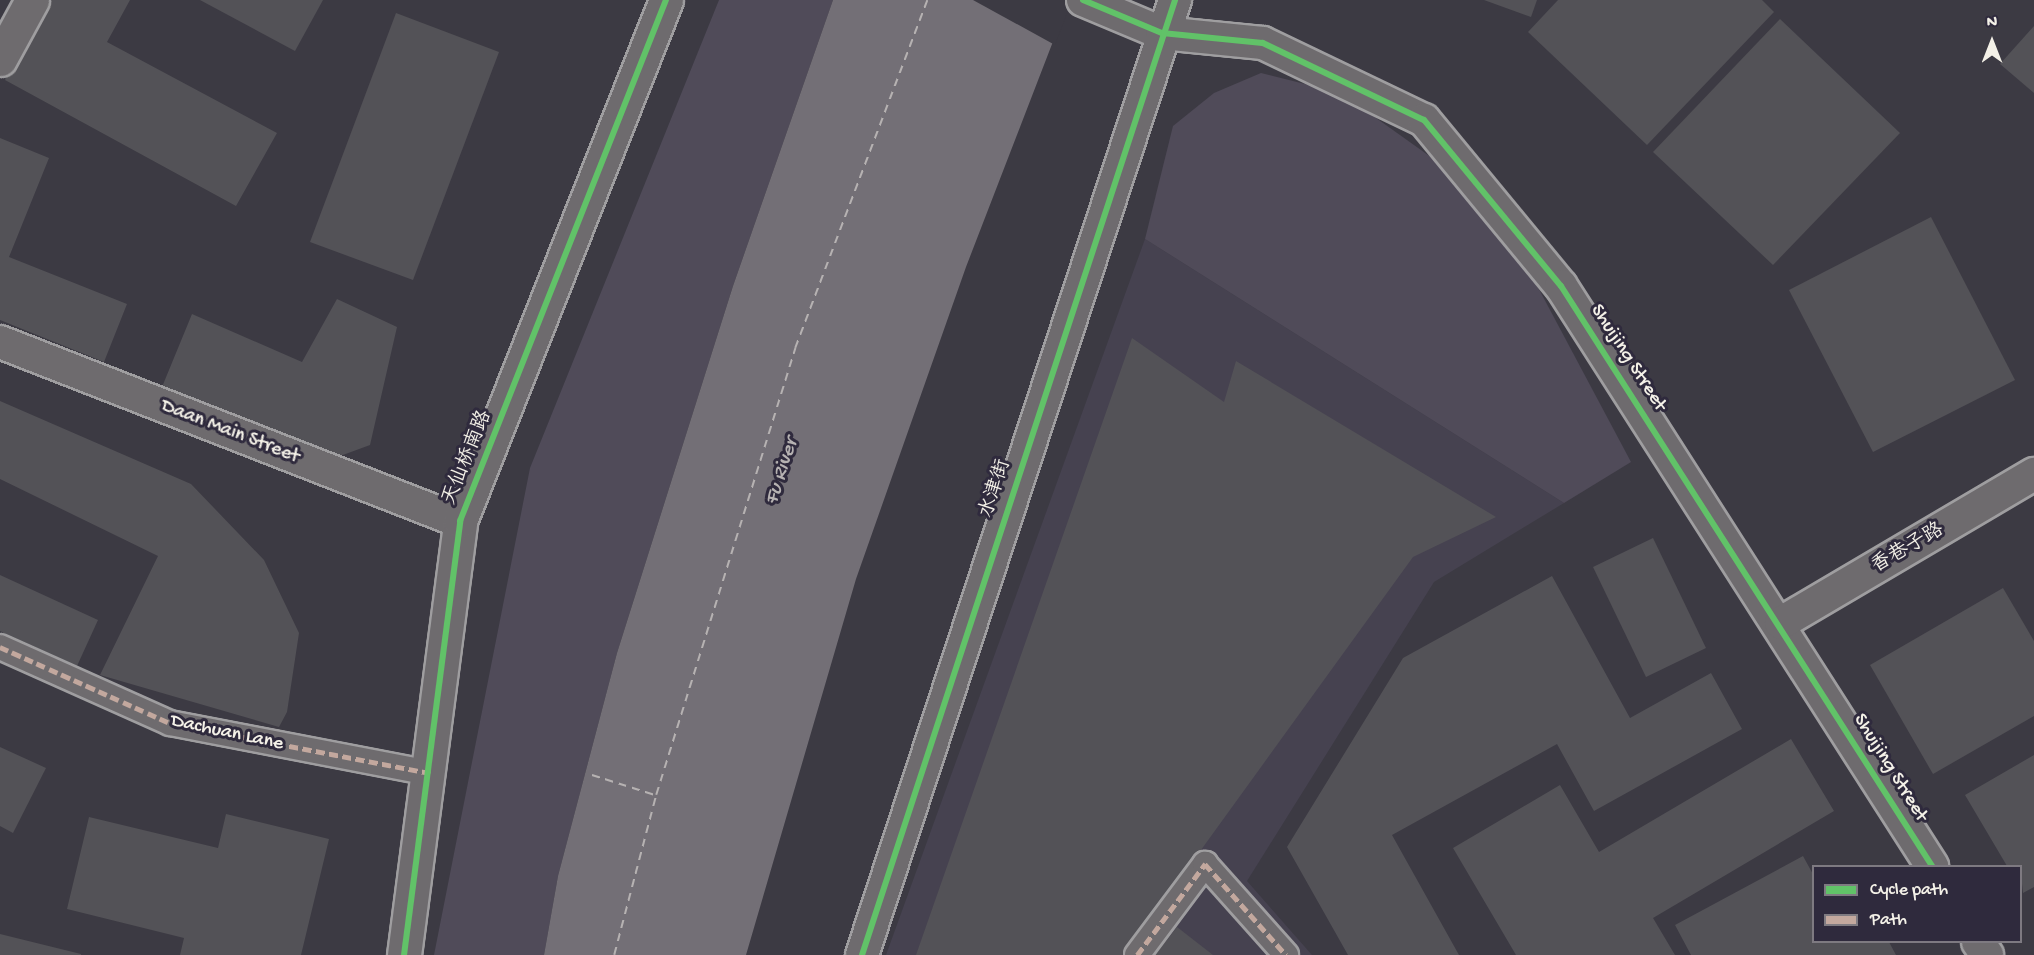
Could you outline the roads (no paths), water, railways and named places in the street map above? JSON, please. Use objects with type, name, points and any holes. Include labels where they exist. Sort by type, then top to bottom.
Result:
[{"type":"main road","points":[[0,59],[32,0]]},
{"type":"main road","name":"天仙桥南路","points":[[404,955],[430,772],[460,521],[666,0]]},
{"type":"street","name":"Shuijing Street","points":[[1083,0],[1112,17],[1162,33],[1263,44],[1424,120],[1561,286],[1781,623],[1931,865]]},
{"type":"street","name":"水津街","points":[[862,955],[1162,33],[1176,0]]},
{"type":"street","name":"Daan Main Street","points":[[0,342],[460,521]]},
{"type":"street","name":"香巷子路","points":[[1781,623],[2034,474]]},
{"type":"street","name":"Dachuan Lane","points":[[0,647],[170,723],[430,772]]},
{"type":"street","points":[[1137,955],[1205,864],[1286,955]]},
{"type":"water","name":"Fu River","points":[[833,0],[1069,0],[966,267],[856,579],[746,955],[544,955],[558,876],[617,653],[733,286]]}]
